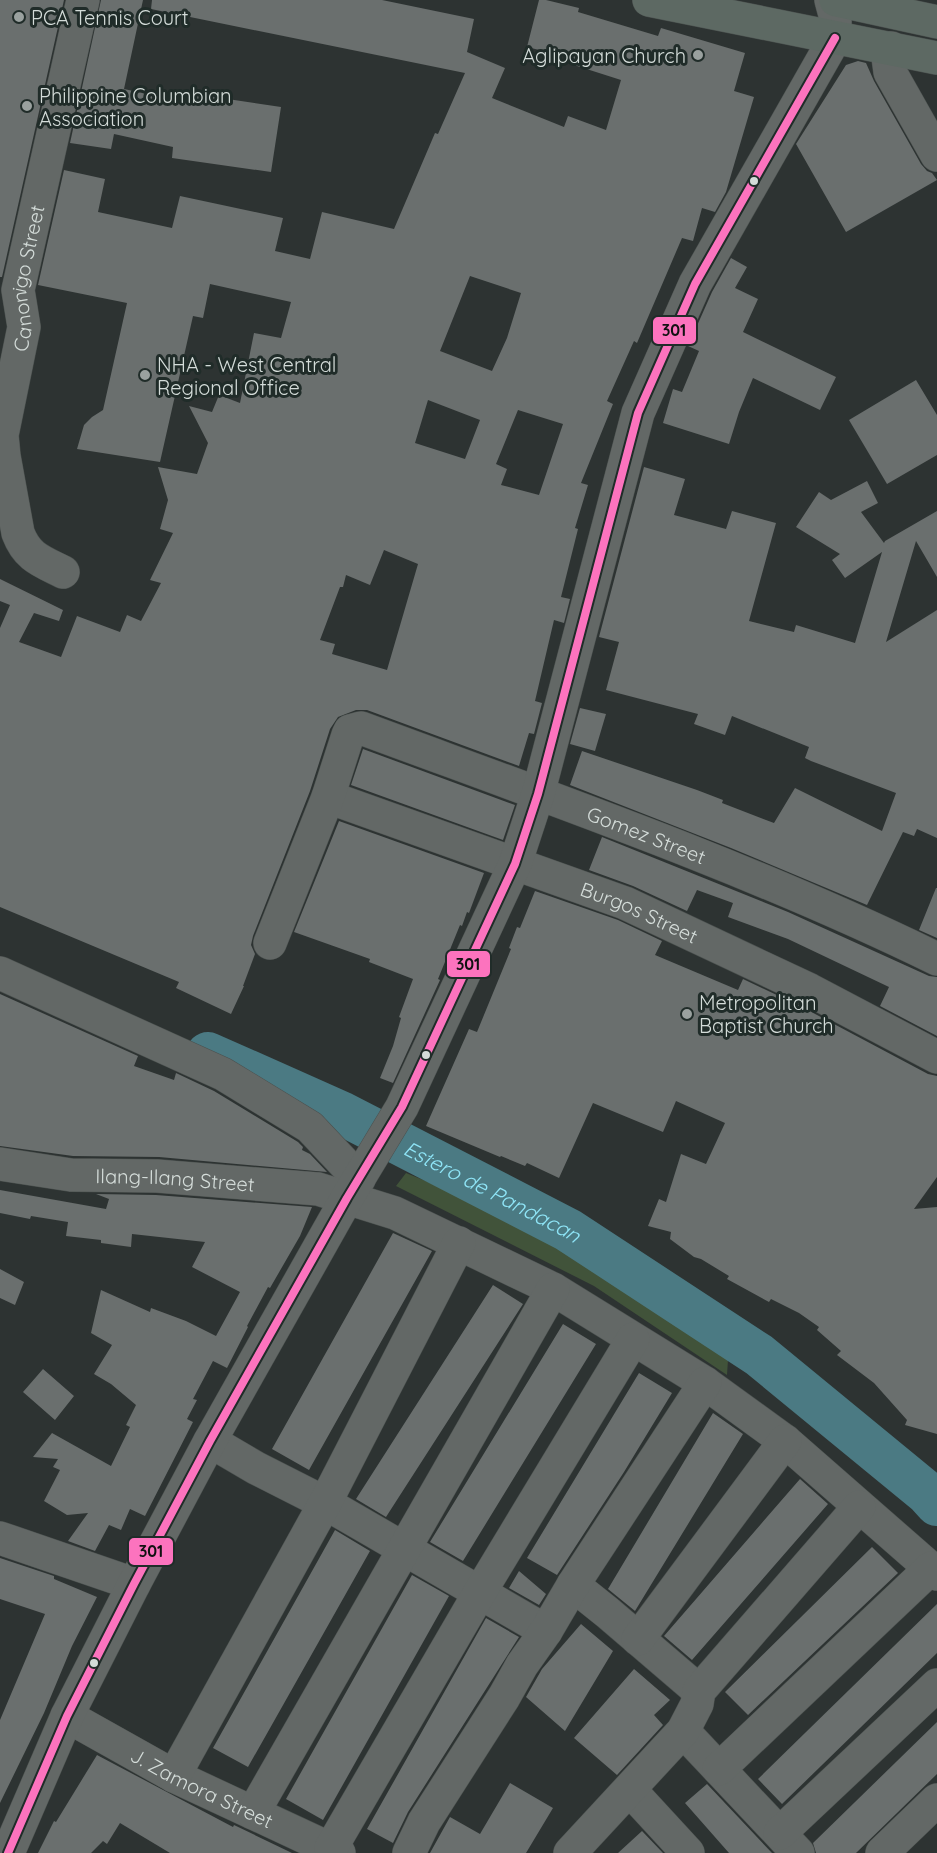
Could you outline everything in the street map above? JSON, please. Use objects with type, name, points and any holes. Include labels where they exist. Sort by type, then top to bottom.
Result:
[{"type":"main road","points":[[649,0],[937,58]]},
{"type":"main road","points":[[836,0],[937,22]]},
{"type":"street","name":"Canonigo Street","points":[[63,572],[32,556],[22,544],[16,522],[2,435],[24,327],[18,290],[83,0]]},
{"type":"street","points":[[8,1853],[67,1716],[134,1584],[210,1442],[397,1114],[515,864],[538,794],[638,413],[695,284],[835,38],[835,15],[831,0]]},
{"type":"street","points":[[891,48],[888,57],[890,72],[937,155]]},
{"type":"street","name":"Gomez Street","points":[[328,797],[350,731],[361,728],[721,864],[877,930],[937,959]]},
{"type":"street","points":[[270,943],[328,797]]},
{"type":"street","name":"Burgos Street","points":[[328,797],[625,903],[810,990],[937,1057]]},
{"type":"street","points":[[0,973],[223,1074],[310,1126],[357,1182]]},
{"type":"street","name":"Ilang-Ilang Street","points":[[0,1164],[71,1175],[157,1176],[309,1188],[357,1182],[395,1213],[553,1289],[705,1383],[784,1441],[934,1571]]},
{"type":"street","points":[[174,1776],[325,1503],[459,1243]]},
{"type":"street","points":[[253,1813],[553,1289]]},
{"type":"street","points":[[335,1851],[480,1592],[633,1339]]},
{"type":"street","points":[[409,1853],[424,1822],[522,1665],[546,1632],[573,1585],[705,1383]]},
{"type":"street","points":[[638,1639],[784,1441]]},
{"type":"street","points":[[210,1442],[325,1503],[546,1632]]},
{"type":"street","points":[[574,1851],[683,1731],[697,1704],[699,1691],[860,1507]]},
{"type":"street","points":[[0,1538],[134,1584]]},
{"type":"street","points":[[719,1769],[934,1571]]},
{"type":"street","points":[[573,1585],[699,1691]]},
{"type":"street","points":[[683,1731],[789,1843],[937,1685]]},
{"type":"street","name":"J. Zamora Street","points":[[67,1716],[174,1776],[335,1851]]},
{"type":"street","points":[[630,1790],[688,1853]]},
{"type":"street","points":[[882,1853],[937,1800]]},
{"type":"green space","points":[[406,1173],[485,1205],[667,1310],[728,1360],[727,1375],[594,1286],[396,1186]]},
{"type":"building","name":"Philippine Columbian Association","points":[[0,0],[64,0],[2,277],[0,277]]},
{"type":"building","points":[[101,0],[143,0],[124,89],[180,101],[181,92],[281,107],[271,172],[172,158],[173,147],[114,134],[111,149],[70,143]]},
{"type":"building","points":[[152,0],[382,0],[474,19],[467,52],[505,68],[492,98],[564,127],[568,116],[606,130],[621,80],[574,65],[576,59],[527,47],[539,0],[546,0],[579,8],[578,12],[658,36],[661,28],[745,53],[734,91],[754,97],[726,192],[715,212],[702,208],[693,241],[682,238],[637,343],[634,341],[607,401],[613,404],[581,483],[588,485],[575,528],[578,529],[561,597],[570,599],[564,623],[554,620],[535,701],[542,703],[534,734],[529,733],[519,766],[367,710],[356,710],[338,717],[330,729],[310,791],[253,936],[251,945],[255,954],[231,1014],[176,988],[179,982],[0,907],[0,628],[10,605],[0,601],[0,579],[63,610],[59,621],[34,613],[19,642],[61,657],[77,616],[120,632],[127,615],[141,621],[161,583],[150,580],[173,533],[160,529],[168,500],[158,467],[197,474],[208,443],[189,406],[212,412],[219,395],[240,403],[254,333],[281,338],[291,302],[210,284],[203,318],[193,316],[160,462],[77,449],[84,425],[103,410],[127,303],[38,285],[64,170],[105,179],[98,212],[172,228],[180,196],[283,218],[275,251],[310,259],[322,212],[394,229],[435,133],[438,134],[465,73],[151,9]],"holes":[[[470,276],[521,293],[507,338],[492,371],[440,351]],[[428,400],[480,420],[465,459],[415,443]],[[518,410],[563,424],[539,495],[501,485],[507,469],[496,464]],[[384,550],[418,564],[387,670],[332,654],[335,644],[320,640],[346,575],[370,585]]]},
{"type":"building","points":[[858,61],[866,63],[921,164],[937,180],[846,232],[796,144],[846,65]]},
{"type":"building","points":[[731,258],[747,267],[735,288],[758,299],[743,332],[836,377],[820,410],[753,378],[729,444],[663,423],[673,389],[682,392],[699,351],[688,346],[712,292]]},
{"type":"building","points":[[916,380],[937,415],[937,455],[887,484],[849,420]]},
{"type":"building","points":[[644,467],[685,479],[674,515],[726,529],[732,511],[776,523],[749,621],[794,632],[796,625],[855,643],[882,552],[845,578],[832,560],[840,554],[796,527],[819,492],[831,500],[867,481],[878,503],[861,512],[884,543],[937,511],[937,577],[916,541],[886,642],[937,610],[937,838],[917,829],[914,836],[903,832],[867,905],[731,848],[570,785],[582,751],[697,790],[723,800],[722,803],[774,823],[795,788],[882,831],[896,793],[811,761],[805,758],[809,747],[732,716],[725,735],[694,724],[698,714],[606,690],[619,642],[599,637]]},
{"type":"building","points":[[580,708],[606,714],[595,751],[570,744]]},
{"type":"building","points":[[363,749],[515,805],[503,840],[351,785]]},
{"type":"building","points":[[339,821],[484,873],[469,913],[467,912],[462,926],[460,925],[438,979],[440,980],[393,1083],[380,1078],[393,1046],[401,1018],[399,1017],[413,979],[369,962],[370,959],[294,932]]},
{"type":"building","points":[[602,837],[788,912],[929,976],[937,977],[937,1036],[880,1006],[889,987],[788,939],[728,917],[733,903],[697,890],[687,911],[633,886],[589,870]]},
{"type":"building","points":[[937,888],[937,938],[919,930]]},
{"type":"building","points":[[535,891],[618,920],[662,941],[655,955],[738,990],[743,979],[802,1007],[928,1074],[937,1076],[937,1177],[914,1209],[937,1207],[937,1434],[905,1425],[907,1420],[874,1383],[837,1355],[841,1351],[817,1330],[819,1327],[799,1313],[771,1299],[769,1302],[727,1279],[729,1276],[694,1257],[670,1239],[671,1232],[648,1226],[659,1199],[666,1202],[681,1154],[706,1164],[725,1123],[676,1101],[663,1132],[593,1103],[559,1178],[527,1163],[525,1166],[500,1157],[426,1126],[469,1029],[477,1032],[511,949],[509,948],[517,927],[520,928]]},
{"type":"building","points":[[0,994],[138,1056],[134,1066],[174,1080],[176,1073],[214,1091],[298,1142],[303,1147],[302,1150],[310,1154],[327,1172],[159,1157],[73,1156],[0,1146]]},
{"type":"building","points":[[0,1190],[106,1209],[109,1199],[96,1194],[156,1195],[312,1207],[300,1236],[270,1288],[268,1287],[227,1368],[213,1361],[193,1399],[197,1400],[187,1419],[193,1422],[145,1516],[130,1509],[121,1530],[109,1525],[95,1551],[68,1541],[88,1513],[67,1515],[44,1501],[60,1470],[53,1467],[58,1459],[33,1457],[52,1433],[111,1466],[130,1427],[126,1425],[136,1405],[111,1384],[94,1374],[112,1345],[91,1333],[101,1290],[150,1312],[151,1308],[186,1321],[216,1336],[240,1292],[192,1267],[205,1242],[132,1234],[131,1247],[101,1243],[101,1240],[66,1236],[68,1222],[31,1216],[30,1219],[0,1213]]},
{"type":"building","points":[[393,1233],[432,1251],[309,1470],[272,1449]]},
{"type":"building","points":[[0,1269],[24,1282],[15,1305],[0,1298]]},
{"type":"building","points":[[493,1285],[523,1304],[386,1517],[356,1499]]},
{"type":"building","points":[[563,1324],[596,1344],[463,1561],[430,1542]]},
{"type":"building","points":[[43,1369],[74,1396],[55,1420],[23,1392]]},
{"type":"building","points":[[639,1373],[672,1393],[557,1575],[527,1558]]},
{"type":"building","points":[[713,1413],[743,1434],[635,1611],[608,1589]]},
{"type":"building","points":[[800,1479],[828,1504],[692,1660],[664,1636]]},
{"type":"building","points":[[335,1530],[370,1551],[248,1767],[213,1748]]},
{"type":"building","points":[[872,1547],[898,1573],[748,1715],[725,1692]]},
{"type":"building","points":[[0,1558],[54,1576],[54,1579],[97,1597],[0,1803],[0,1720],[45,1614],[0,1599]]},
{"type":"building","points":[[519,1571],[546,1594],[539,1605],[509,1588]]},
{"type":"building","points":[[412,1575],[449,1596],[323,1820],[286,1799]]},
{"type":"building","points":[[937,1604],[937,1653],[782,1804],[758,1779]]},
{"type":"building","points":[[486,1618],[519,1637],[408,1812],[393,1843],[367,1829]]},
{"type":"building","points":[[581,1624],[613,1651],[565,1731],[526,1697],[542,1669]]},
{"type":"building","points":[[634,1669],[670,1700],[654,1715],[663,1725],[617,1775],[574,1738]]},
{"type":"building","points":[[937,1722],[937,1774],[856,1853],[816,1853],[813,1843]]},
{"type":"building","points":[[97,1755],[233,1827],[234,1825],[292,1853],[170,1853],[120,1823],[107,1844],[103,1841],[91,1853],[38,1853],[54,1821],[56,1822]]},
{"type":"building","points":[[510,1783],[553,1808],[526,1853],[430,1853],[450,1817],[480,1834]]},
{"type":"building","points":[[707,1784],[772,1853],[729,1853],[685,1803]]},
{"type":"building","points":[[642,1831],[663,1853],[618,1853]]},
{"type":"waterway","name":"Estero de Pandacan","points":[[208,1054],[341,1113],[568,1230],[759,1355],[927,1493],[937,1504]]},
{"type":"transit line","name":"301","points":[[8,1853],[67,1716],[134,1584],[210,1441],[347,1198],[402,1107],[515,864],[538,794],[638,413],[695,284],[835,38]]},
{"type":"place","name":"PCA Tennis Court","points":[[19,17]]},
{"type":"place","name":"Aglipayan Church","points":[[698,55]]},
{"type":"place","name":"Philippine Columbian Association","points":[[27,106]]},
{"type":"place","name":"NHA - West Central Regional Office","points":[[145,375]]},
{"type":"place","name":"Metropolitan Baptist Church","points":[[687,1014]]}]
